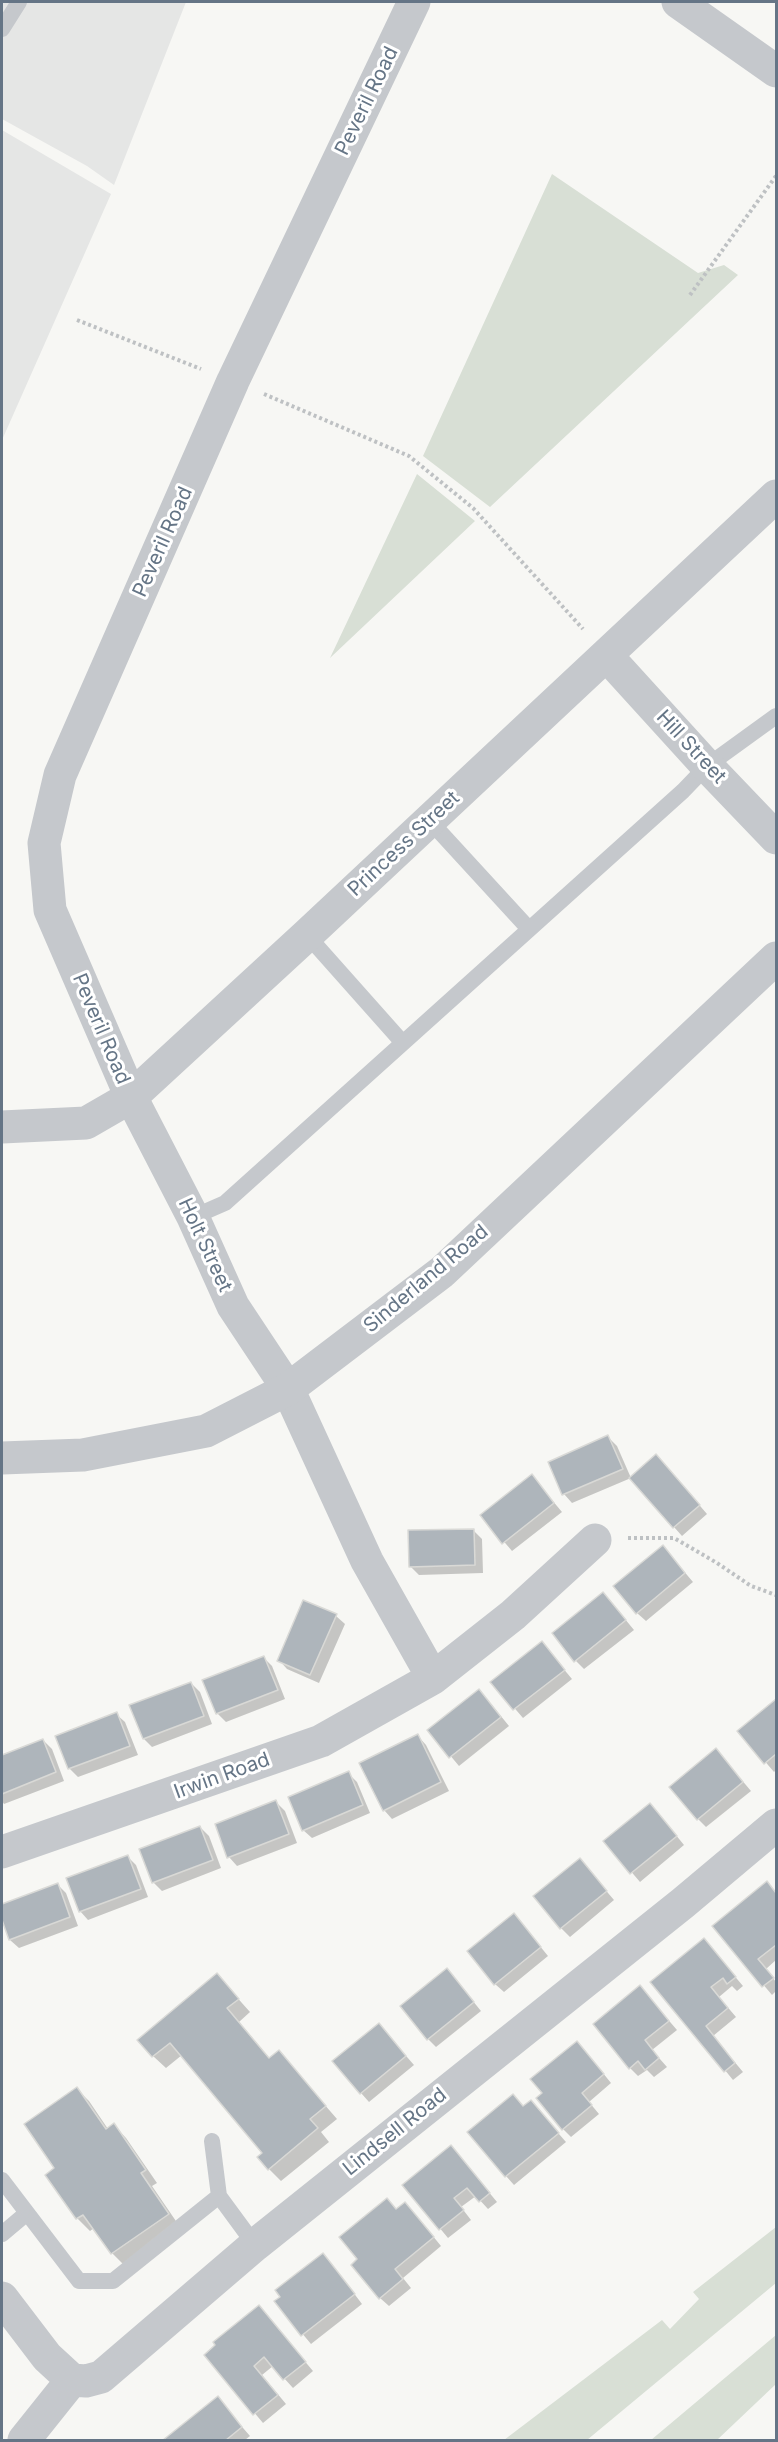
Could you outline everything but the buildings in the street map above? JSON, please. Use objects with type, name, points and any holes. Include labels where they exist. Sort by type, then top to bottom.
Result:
[{"type":"street","name":"Peveril Road","points":[[131,1097],[50,910],[44,843],[60,775],[233,381],[414,2]]},
{"type":"street","points":[[678,2],[777,71]]},
{"type":"street","name":"Princess Street","points":[[2,1127],[86,1123],[131,1097],[777,496]]},
{"type":"street","name":"Hill Street","points":[[607,656],[707,766],[777,838]]},
{"type":"street","name":"Sinderland Road","points":[[2,1458],[83,1455],[206,1431],[288,1389],[442,1272],[777,958]]},
{"type":"street","name":"Holt Street","points":[[131,1097],[193,1217],[233,1306],[288,1389]]},
{"type":"street","points":[[288,1389],[367,1561],[433,1678]]},
{"type":"street","name":"Irwin Road","points":[[2,1852],[321,1741],[433,1678],[513,1615],[595,1540]]},
{"type":"street","name":"Lindsell Road","points":[[72,2380],[86,2381],[100,2377],[255,2245],[683,1903],[777,1825]]},
{"type":"street","points":[[2,2298],[47,2357],[72,2380],[24,2440]]},
{"type":"lane","points":[[2,29],[19,2]]},
{"type":"lane","points":[[193,1217],[225,1203],[683,791],[707,766],[777,716]]},
{"type":"lane","points":[[429,820],[529,929]]},
{"type":"lane","points":[[307,935],[403,1042]]},
{"type":"lane","points":[[212,2141],[219,2196],[255,2245]]},
{"type":"lane","points":[[2,2180],[79,2281],[113,2281],[219,2196]]},
{"type":"lane","points":[[2,2234],[27,2213]]},
{"type":"path","points":[[690,295],[777,176]]},
{"type":"path","points":[[77,320],[233,381],[409,456],[473,508],[607,656]]},
{"type":"path","points":[[595,1540],[674,1538],[752,1586],[777,1595]]},
{"type":"shaded area","points":[[2,2],[186,2],[114,185],[87,166],[2,119]]},
{"type":"shaded area","points":[[2,130],[111,194],[2,440]]},
{"type":"shaded area","points":[[552,174],[698,273],[724,265],[738,275],[490,507],[423,456]]},
{"type":"shaded area","points":[[417,474],[475,521],[330,658]]},
{"type":"shaded area","points":[[776,2227],[776,2283],[587,2440],[504,2440],[662,2320],[670,2329],[699,2299],[693,2292]]},
{"type":"shaded area","points":[[776,2335],[776,2384],[717,2440],[651,2440]]}]
